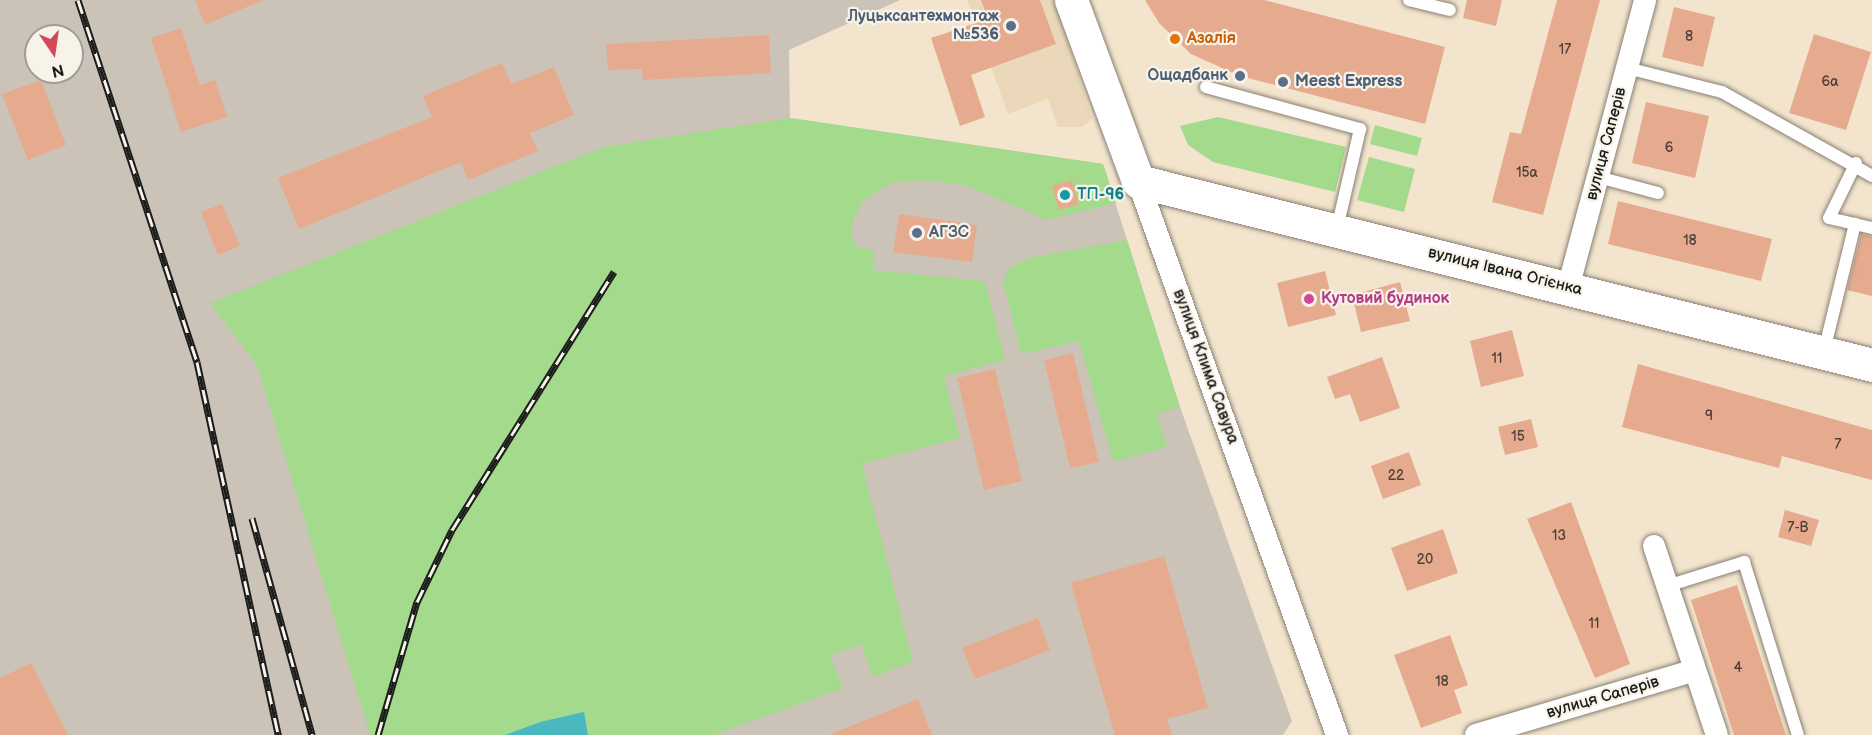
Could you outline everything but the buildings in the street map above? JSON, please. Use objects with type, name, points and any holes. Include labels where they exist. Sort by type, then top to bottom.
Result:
[{"type":"street","name":"вулиця Клима Савура","points":[[1071,0],[1337,735]]},
{"type":"street","name":"вулиця Саперів","points":[[1568,288],[1645,0]]},
{"type":"street","name":"вулиця Івана Огієнка","points":[[1138,181],[1824,351],[1872,365]]},
{"type":"street","points":[[1654,546],[1716,735]]},
{"type":"street","name":"вулиця Саперів","points":[[1476,735],[1695,670]]},
{"type":"lane","points":[[1409,0],[1450,10]]},
{"type":"lane","points":[[1627,68],[1722,92],[1856,163],[1872,176]]},
{"type":"lane","points":[[1206,87],[1360,129],[1336,230]]},
{"type":"lane","points":[[1856,163],[1829,218],[1872,228]]},
{"type":"lane","points":[[1598,177],[1658,193]]},
{"type":"lane","points":[[1824,351],[1855,224]]},
{"type":"lane","points":[[1667,586],[1744,562],[1798,735]]},
{"type":"shaded area","points":[[0,0],[900,0],[789,50],[790,118],[1103,164],[1180,407],[1292,721],[1283,735],[0,735]]},
{"type":"shaded area","points":[[967,0],[1055,0],[1092,119],[1082,127],[1058,127],[1048,99],[1008,114]]},
{"type":"green space","points":[[1218,117],[1346,147],[1335,192],[1213,162],[1188,145],[1180,126]]},
{"type":"green space","points":[[790,118],[1103,164],[1116,203],[1046,220],[969,186],[926,180],[890,183],[863,202],[854,218],[851,238],[859,248],[874,250],[873,270],[985,281],[1005,360],[944,376],[960,438],[862,464],[913,662],[873,677],[861,644],[830,656],[843,688],[714,735],[588,735],[583,712],[505,735],[370,735],[257,365],[210,303],[604,147]]},
{"type":"green space","points":[[1375,125],[1422,138],[1417,156],[1370,144]]},
{"type":"green space","points":[[1369,157],[1415,169],[1404,212],[1357,200]]},
{"type":"green space","points":[[1127,240],[1180,407],[1157,414],[1167,447],[1113,462],[1079,341],[1021,354],[1003,281],[1009,268],[1029,258]]},
{"type":"water","points":[[584,712],[588,735],[505,735],[540,722]]},
{"type":"railway","points":[[78,0],[197,362],[278,735]]},
{"type":"railway","points":[[378,735],[417,602],[452,530],[614,272]]},
{"type":"railway","points":[[252,518],[312,735]]},
{"type":"place","name":"Луцьксантехмонтаж №536","points":[[1011,26]]},
{"type":"place","name":"Азалія","points":[[1175,39]]},
{"type":"place","name":"Ощадбанк","points":[[1240,76]]},
{"type":"place","name":"Meest Express","points":[[1283,82]]},
{"type":"place","name":"ТП-96","points":[[1065,195]]},
{"type":"place","name":"АГЗС","points":[[917,233]]},
{"type":"place","name":"Кутовий будинок","points":[[1309,299]]}]
